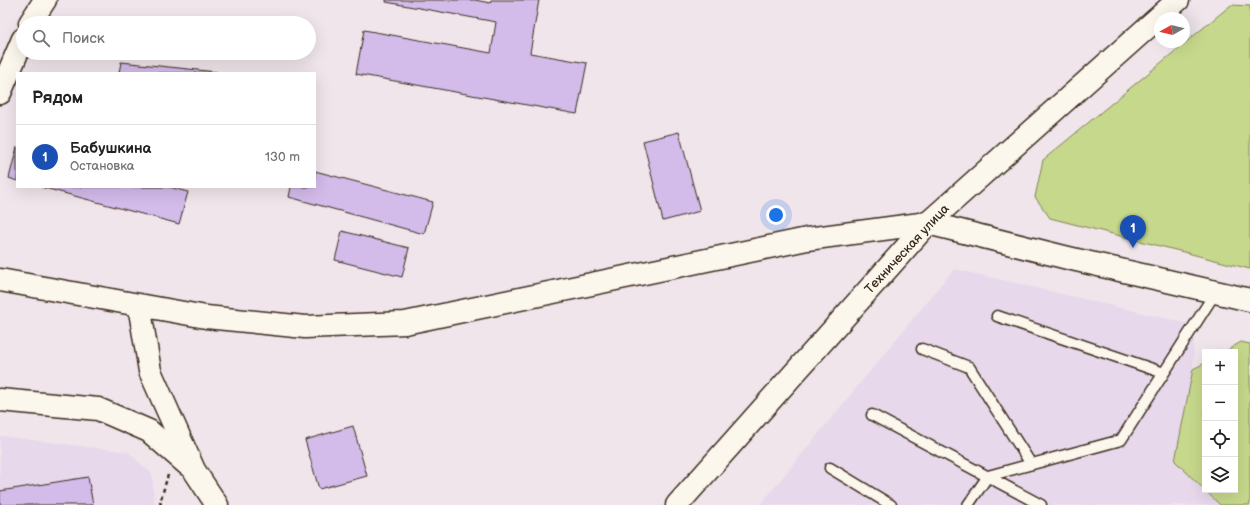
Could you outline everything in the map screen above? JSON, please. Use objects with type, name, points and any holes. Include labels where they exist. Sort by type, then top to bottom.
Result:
[{"type":"street","points":[[35,16],[45,0]]},
{"type":"street","name":"Техническая улица","points":[[677,505],[928,223],[1178,0]]},
{"type":"street","points":[[0,93],[16,55]]},
{"type":"street","points":[[0,280],[206,317],[305,327],[405,323],[807,238],[928,223],[1215,293],[1250,300]]},
{"type":"street","points":[[138,305],[150,370],[194,470],[217,505]]},
{"type":"street","points":[[0,400],[98,409],[149,431],[194,470]]},
{"type":"lane","points":[[968,505],[988,476],[1121,440],[1215,293]]},
{"type":"lane","points":[[997,316],[1164,373]]},
{"type":"lane","points":[[922,350],[969,367],[1031,464]]},
{"type":"lane","points":[[872,415],[1041,505]]},
{"type":"lane","points":[[830,468],[892,505]]},
{"type":"path","points":[[161,505],[160,502],[175,454]]},
{"type":"shaded area","points":[[954,269],[1194,325],[1193,369],[1175,461],[1202,487],[1202,493],[1208,493],[1220,505],[760,505]]},
{"type":"shaded area","points":[[0,436],[128,452],[152,474],[154,505],[0,505]]},
{"type":"green space","points":[[1231,5],[1250,6],[1250,269],[1050,218],[1035,197],[1043,160],[1179,48],[1190,48],[1190,39]]},
{"type":"green space","points":[[1241,342],[1250,344],[1250,505],[1220,505],[1208,493],[1238,493],[1238,349],[1229,349]]},
{"type":"green space","points":[[1202,364],[1202,487],[1175,461],[1193,369]]},
{"type":"building","points":[[386,0],[475,0],[490,3],[491,0],[539,0],[530,53],[587,63],[577,114],[356,74],[364,30],[491,53],[496,22],[386,2]]},
{"type":"building","points":[[121,62],[217,72],[119,72]]},
{"type":"building","points":[[679,132],[700,211],[663,221],[643,141]]},
{"type":"building","points":[[16,151],[16,181],[9,178]]},
{"type":"building","points":[[316,171],[433,202],[424,234],[289,197],[291,188],[316,188]]},
{"type":"building","points":[[45,188],[173,188],[188,192],[179,224]]},
{"type":"building","points":[[342,231],[409,248],[402,277],[335,260]]},
{"type":"building","points":[[353,426],[367,476],[319,489],[305,440]]},
{"type":"building","points":[[88,477],[93,505],[0,505],[0,491]]},
{"type":"place","name":"Бабушкина","points":[[1133,248]]}]
